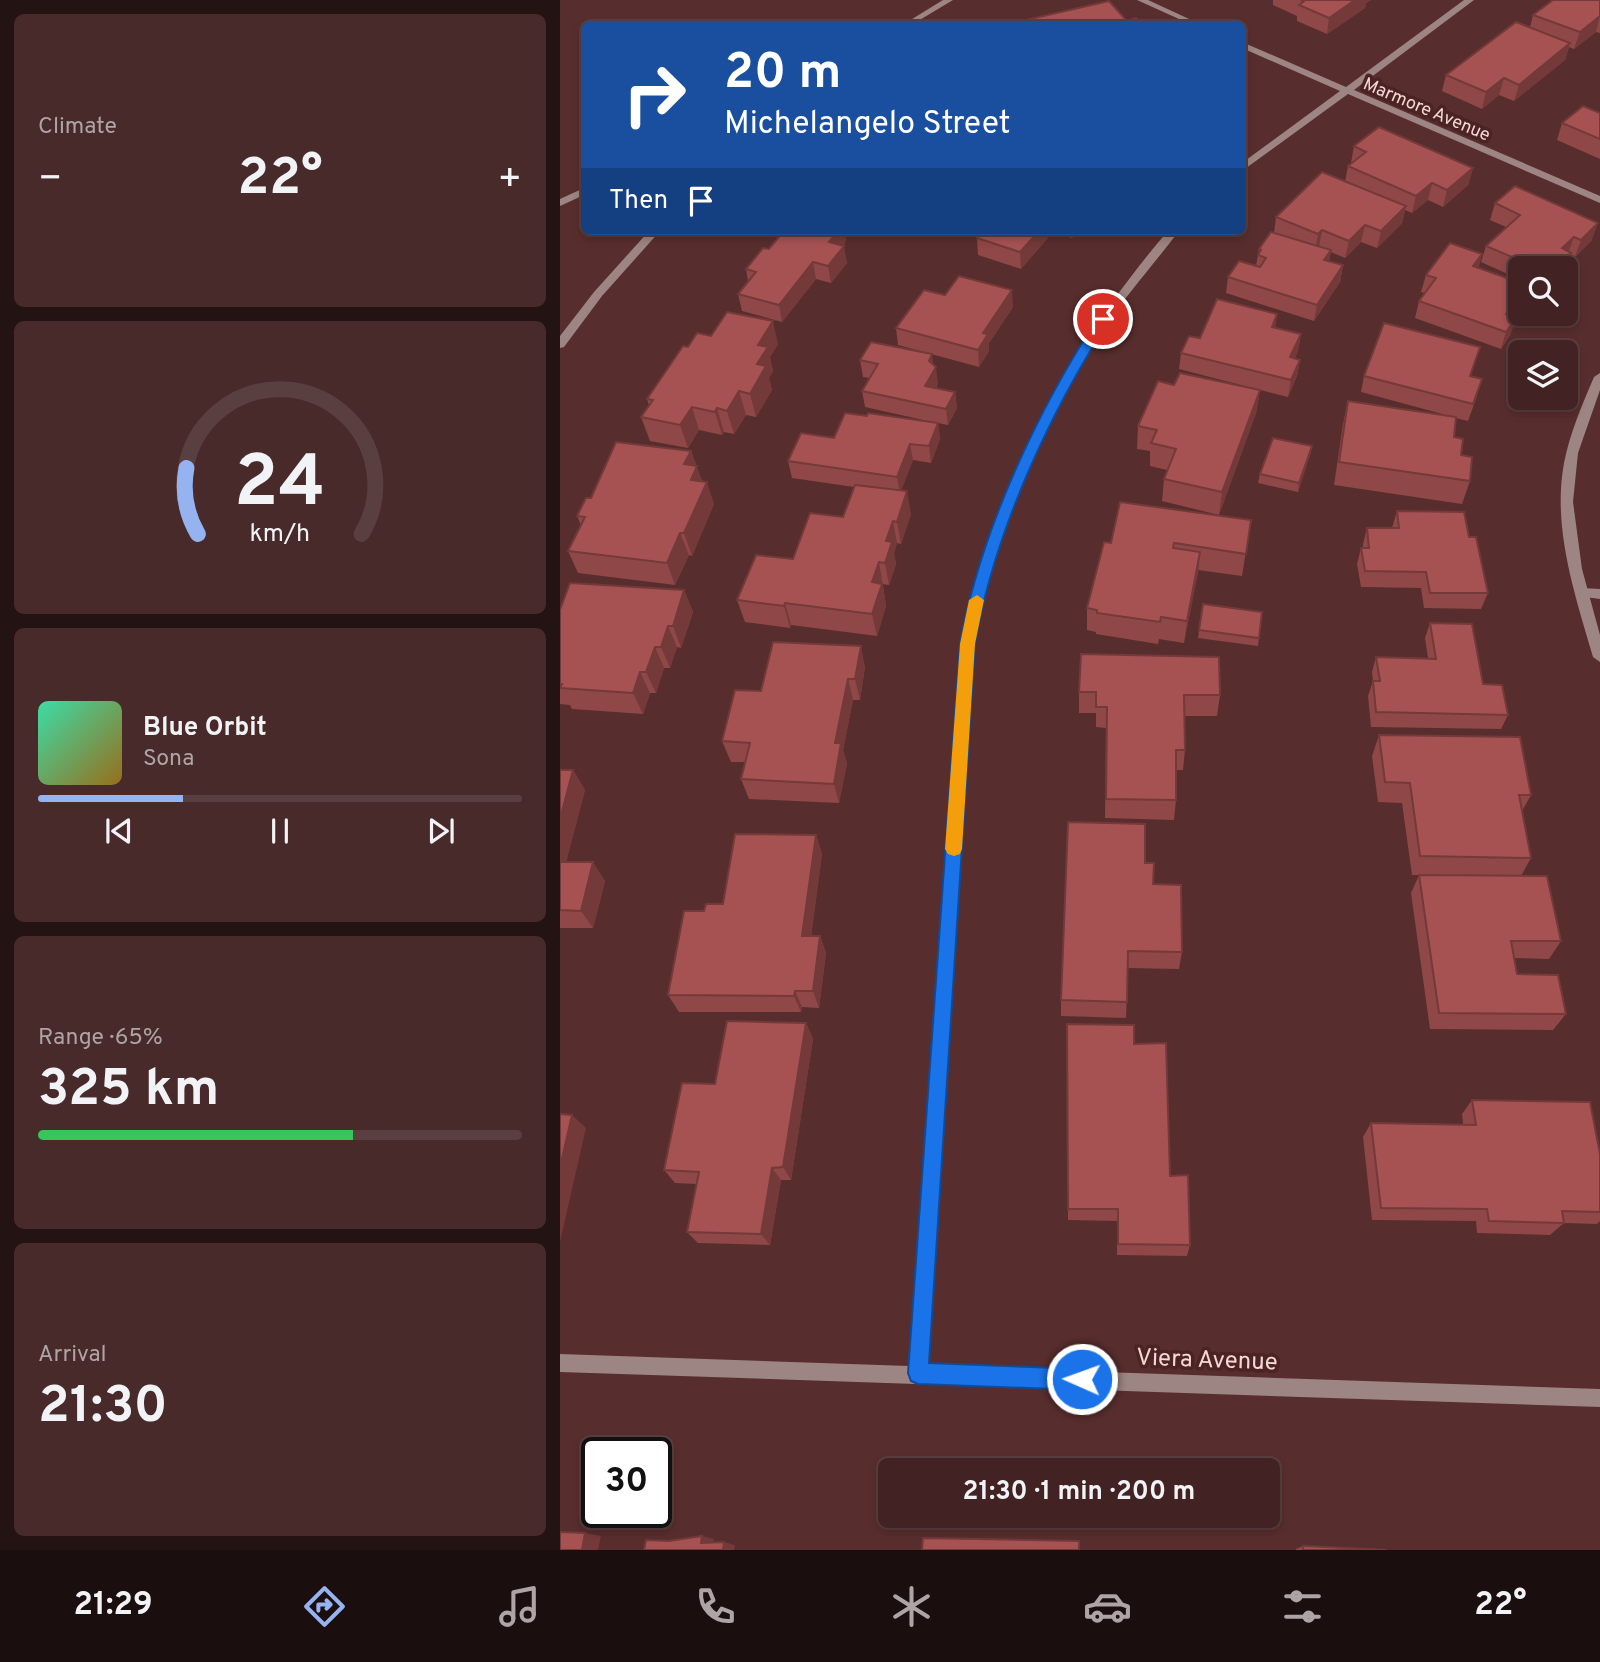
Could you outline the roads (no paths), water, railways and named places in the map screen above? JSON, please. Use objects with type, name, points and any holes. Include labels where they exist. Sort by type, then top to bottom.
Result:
[{"type":"street","points":[[913,21],[949,0]]},
{"type":"street","points":[[1141,0],[1189,21]]},
{"type":"street","points":[[1246,165],[1470,0]]},
{"type":"street","name":"Marmore Avenue","points":[[1246,47],[1600,200]]},
{"type":"street","points":[[560,203],[581,192]]},
{"type":"street","points":[[560,344],[598,294],[651,235]]},
{"type":"street","points":[[918,1373],[967,658],[974,610],[984,575],[1028,458],[1066,381],[1114,304],[1171,235]]},
{"type":"street","points":[[1600,377],[1578,435],[1568,477],[1568,528],[1600,657]]},
{"type":"street","points":[[1582,593],[1600,594]]},
{"type":"street","name":"Viera Avenue","points":[[560,1363],[1600,1398]]}]
